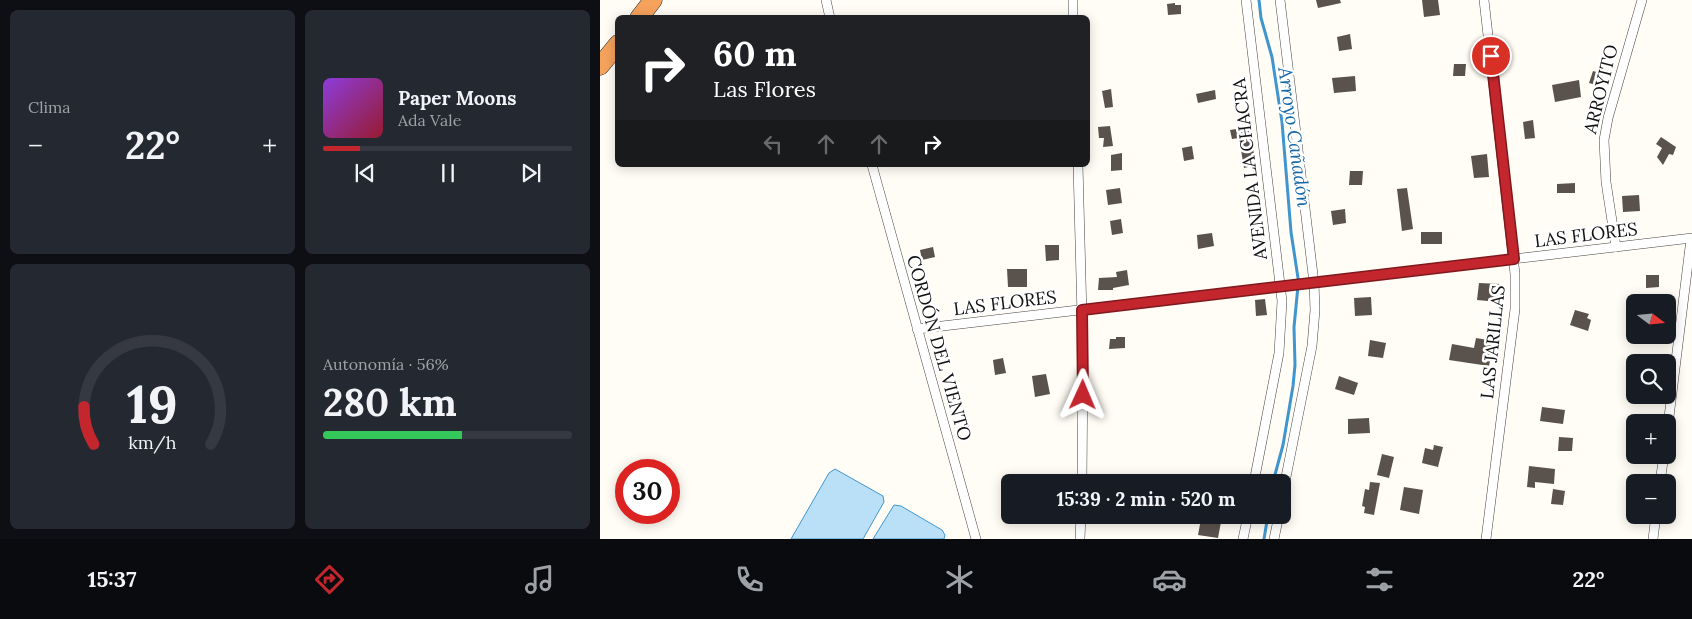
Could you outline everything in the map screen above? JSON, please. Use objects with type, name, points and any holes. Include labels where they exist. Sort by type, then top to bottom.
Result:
[{"type":"highway","points":[[641,15],[653,0]]},
{"type":"highway","points":[[600,66],[615,48]]},
{"type":"street","points":[[826,0],[829,15]]},
{"type":"street","points":[[1073,0],[1074,15]]},
{"type":"street","name":"AVENIDA LA CHACRA","points":[[1246,0],[1281,287],[1282,318],[1279,353],[1256,474]]},
{"type":"street","points":[[1280,0],[1314,283],[1315,310],[1312,346],[1287,474]]},
{"type":"street","name":"LAS JARILLAS","points":[[1484,0],[1514,259],[1515,309],[1486,539]]},
{"type":"street","name":"ARROYITO","points":[[1616,247],[1606,182],[1604,140],[1608,118],[1642,0]]},
{"type":"street","name":"CORDÓN DEL VIENTO","points":[[873,167],[976,539]]},
{"type":"street","points":[[1078,167],[1083,378],[1082,474]]},
{"type":"street","points":[[1669,414],[1691,239]]},
{"type":"street","name":"LAS FLORES","points":[[917,329],[1691,239]]},
{"type":"street","points":[[1080,539],[1081,524]]},
{"type":"street","points":[[1243,539],[1246,524]]},
{"type":"street","points":[[1274,539],[1277,524]]},
{"type":"street","points":[[1653,539],[1655,524]]},
{"type":"water","points":[[835,469],[883,496],[884,502],[863,539],[791,539],[829,473]]},
{"type":"water","points":[[894,505],[901,506],[942,530],[945,535],[944,539],[873,539]]},
{"type":"building","points":[[1316,0],[1340,0],[1341,3],[1318,8]]},
{"type":"building","points":[[1422,0],[1438,0],[1440,15],[1424,17]]},
{"type":"building","points":[[1175,3],[1175,5],[1181,5],[1181,14],[1168,15],[1167,4]]},
{"type":"building","points":[[1350,34],[1352,49],[1339,51],[1337,37]]},
{"type":"building","points":[[1454,64],[1466,64],[1465,76],[1453,76]]},
{"type":"building","points":[[1593,71],[1603,74],[1600,86],[1589,83]]},
{"type":"building","points":[[1355,76],[1356,91],[1334,93],[1332,78]]},
{"type":"building","points":[[1579,80],[1581,97],[1555,102],[1552,85]]},
{"type":"building","points":[[1111,89],[1113,107],[1105,108],[1102,91]]},
{"type":"building","points":[[1215,90],[1216,99],[1198,103],[1196,94]]},
{"type":"building","points":[[1533,120],[1535,138],[1525,139],[1523,122]]},
{"type":"building","points":[[1110,126],[1113,146],[1103,147],[1104,138],[1099,138],[1098,127]]},
{"type":"building","points":[[1249,127],[1256,165],[1244,168],[1239,138],[1232,139],[1230,130]]},
{"type":"building","points":[[1661,137],[1676,147],[1673,155],[1669,154],[1663,165],[1657,157],[1662,148],[1656,144]]},
{"type":"building","points":[[1192,146],[1194,159],[1184,161],[1182,148]]},
{"type":"building","points":[[1122,153],[1122,170],[1111,171],[1111,155]]},
{"type":"building","points":[[1487,154],[1489,177],[1474,178],[1471,156]]},
{"type":"building","points":[[1350,171],[1363,171],[1362,185],[1349,185]]},
{"type":"building","points":[[1575,183],[1575,193],[1557,193],[1557,184]]},
{"type":"building","points":[[1120,188],[1122,203],[1108,205],[1106,190]]},
{"type":"building","points":[[1407,188],[1413,229],[1402,231],[1397,189]]},
{"type":"building","points":[[1639,195],[1640,211],[1623,212],[1622,196]]},
{"type":"building","points":[[1345,209],[1346,223],[1333,225],[1331,211]]},
{"type":"building","points":[[1121,219],[1123,233],[1112,235],[1110,221]]},
{"type":"building","points":[[1421,232],[1442,232],[1442,244],[1421,244]]},
{"type":"building","points":[[1212,233],[1214,246],[1198,249],[1197,235]]},
{"type":"building","points":[[1045,245],[1059,245],[1059,260],[1046,261]]},
{"type":"building","points":[[933,247],[935,257],[922,260],[920,250]]},
{"type":"building","points":[[1007,269],[1027,269],[1027,287],[1008,287]]},
{"type":"building","points":[[1127,270],[1129,285],[1113,288],[1113,290],[1098,290],[1099,278],[1117,277],[1116,272]]},
{"type":"building","points":[[1646,275],[1659,275],[1659,287],[1646,288]]},
{"type":"building","points":[[1479,283],[1500,284],[1499,302],[1477,300]]},
{"type":"building","points":[[1371,297],[1372,315],[1355,316],[1354,298]]},
{"type":"building","points":[[1265,299],[1267,315],[1256,316],[1255,300]]},
{"type":"building","points":[[1575,310],[1589,314],[1587,318],[1591,320],[1588,331],[1570,325]]},
{"type":"building","points":[[1116,337],[1125,337],[1125,348],[1109,349],[1110,339],[1116,339]]},
{"type":"building","points":[[1476,338],[1494,341],[1489,366],[1449,360],[1452,344],[1474,348]]},
{"type":"building","points":[[1370,340],[1386,343],[1383,358],[1368,356]]},
{"type":"building","points":[[1003,358],[1006,373],[995,375],[993,360]]},
{"type":"building","points":[[1046,374],[1050,394],[1035,397],[1032,376]]},
{"type":"building","points":[[1339,376],[1358,383],[1354,395],[1335,389]]},
{"type":"building","points":[[1542,407],[1565,410],[1563,424],[1540,421]]},
{"type":"building","points":[[1369,418],[1370,433],[1348,434],[1348,419]]},
{"type":"building","points":[[1559,437],[1573,438],[1572,451],[1558,451]]},
{"type":"building","points":[[1434,445],[1443,447],[1438,467],[1422,463],[1425,448],[1433,450]]},
{"type":"building","points":[[1382,454],[1394,457],[1389,478],[1377,475]]},
{"type":"building","points":[[1529,466],[1555,469],[1554,484],[1535,482],[1535,488],[1527,487]]},
{"type":"building","points":[[1370,482],[1380,483],[1374,515],[1364,513],[1365,507],[1362,506],[1365,489],[1369,490]]},
{"type":"building","points":[[1404,487],[1423,490],[1419,514],[1400,510]]},
{"type":"building","points":[[1553,489],[1565,491],[1563,505],[1551,504]]},
{"type":"building","points":[[1200,524],[1221,524],[1218,538],[1198,535]]},
{"type":"waterway","name":"Arroyo Cañadón","points":[[1259,0],[1261,18],[1272,57],[1282,122],[1291,232],[1298,278]]},
{"type":"waterway","name":"Arroyo Cañadón","points":[[1275,474],[1283,445],[1293,386],[1295,365],[1294,327],[1298,286]]},
{"type":"waterway","name":"Arroyo Cañadón","points":[[1264,539],[1266,524]]},
{"type":"route","points":[[1083,395],[1082,310],[1514,259],[1491,56]]}]
